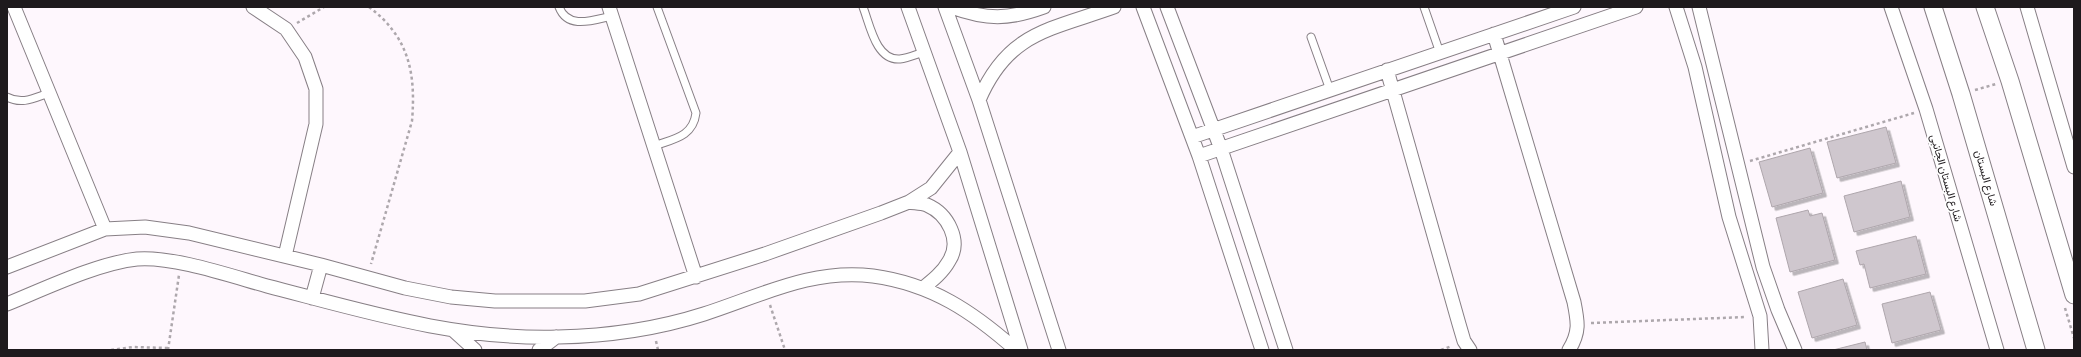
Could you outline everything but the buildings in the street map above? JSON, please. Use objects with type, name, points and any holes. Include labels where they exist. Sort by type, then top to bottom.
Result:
[{"type":"street","points":[[14,7],[105,229]]},
{"type":"street","points":[[253,7],[286,29],[305,57],[316,89],[316,124],[285,256]]},
{"type":"street","points":[[908,7],[960,152],[1021,350]]},
{"type":"street","points":[[945,7],[979,100],[1059,350]]},
{"type":"street","points":[[951,7],[982,16],[1001,17],[1022,15],[1044,7]]},
{"type":"street","points":[[979,100],[987,81],[998,64],[1013,49],[1030,37],[1114,7]]},
{"type":"street","points":[[1143,7],[1199,156],[1262,350]]},
{"type":"street","points":[[1167,7],[1221,149],[1286,350]]},
{"type":"street","points":[[1192,137],[1574,7]]},
{"type":"street","points":[[1199,156],[1636,7]]},
{"type":"street","points":[[1676,7],[1696,74],[1729,216],[1760,316],[1762,350]]},
{"type":"street","points":[[1698,7],[1763,267],[1778,310],[1795,350]]},
{"type":"street","name":"شارع البستان الجانبى","points":[[1891,7],[1926,109],[1997,350]]},
{"type":"street","name":"شارع البستان","points":[[1933,7],[1961,94],[2036,350]]},
{"type":"street","points":[[1985,7],[2010,81],[2074,295]]},
{"type":"street","points":[[2027,7],[2074,165]]},
{"type":"street","points":[[610,11],[696,277]]},
{"type":"street","points":[[1494,34],[1574,302],[1578,324],[1574,341],[1568,350]]},
{"type":"street","points":[[1387,70],[1464,341],[1470,350]]},
{"type":"street","points":[[7,266],[105,229],[145,227],[189,233],[321,264],[368,278],[451,297],[543,302],[584,301],[639,294],[696,277],[831,232],[909,202],[931,188],[960,152]]},
{"type":"street","points":[[909,202],[926,205],[942,214],[951,228],[954,243],[950,260],[940,274],[923,288]]},
{"type":"street","points":[[7,304],[107,266],[138,259],[180,263],[415,324],[454,330],[556,337],[598,335],[652,327],[703,314],[799,280],[841,274],[872,276],[902,281],[923,288],[960,305],[989,326],[1016,350]]},
{"type":"street","points":[[312,298],[321,264]]},
{"type":"street","points":[[454,330],[475,350]]},
{"type":"street","points":[[539,350],[556,337]]},
{"type":"lane","points":[[559,7],[562,15],[575,22],[610,11]]},
{"type":"lane","points":[[654,146],[685,136],[695,122],[696,113],[657,7]]},
{"type":"lane","points":[[863,7],[878,47],[884,54],[892,58],[901,59],[924,52]]},
{"type":"lane","points":[[1424,7],[1440,53]]},
{"type":"lane","points":[[1311,37],[1330,90]]},
{"type":"lane","points":[[7,97],[14,101],[23,102],[49,93]]},
{"type":"path","points":[[286,29],[324,7]]},
{"type":"path","points":[[368,278],[412,121],[414,98],[412,75],[406,53],[396,33],[382,17],[369,7]]},
{"type":"path","points":[[1961,94],[2010,81]]},
{"type":"path","points":[[1738,164],[1926,109]]},
{"type":"path","points":[[111,350],[132,347],[168,349],[180,263]]},
{"type":"path","points":[[765,292],[785,350]]},
{"type":"path","points":[[1578,324],[1760,316]]}]
